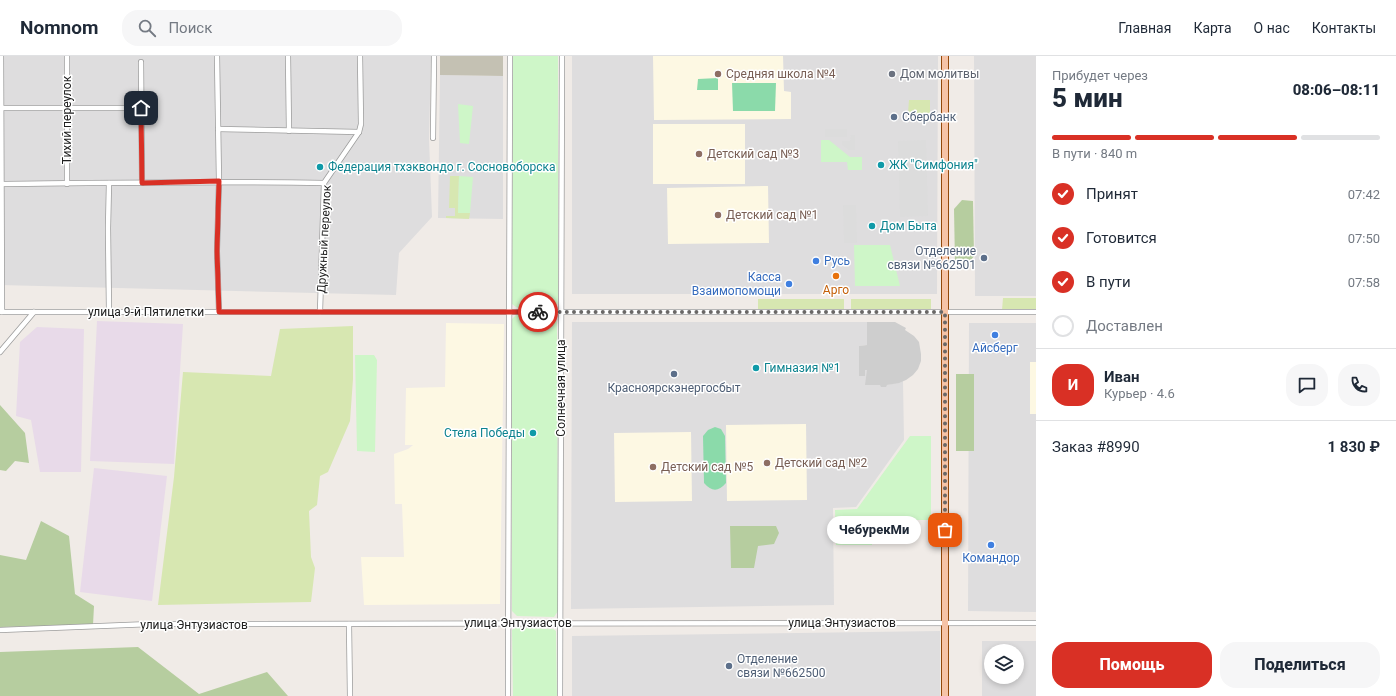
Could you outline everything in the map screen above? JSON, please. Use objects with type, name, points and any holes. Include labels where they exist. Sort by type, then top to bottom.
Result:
[{"type":"main road","points":[[945,56],[945,696]]},
{"type":"street","points":[[1,56],[1,312]]},
{"type":"street","name":"Тихий переулок","points":[[67,56],[67,184]]},
{"type":"street","points":[[217,56],[219,181],[217,251],[219,312]]},
{"type":"street","points":[[288,56],[289,131]]},
{"type":"street","name":"Дружный переулок","points":[[320,312],[324,183],[359,132],[361,124],[360,56]]},
{"type":"street","points":[[433,138],[434,56]]},
{"type":"street","points":[[508,696],[510,56]]},
{"type":"street","name":"Солнечная улица","points":[[560,696],[562,56]]},
{"type":"street","points":[[141,62],[142,183]]},
{"type":"street","points":[[1,108],[141,108]]},
{"type":"street","points":[[218,129],[359,132]]},
{"type":"street","points":[[1,184],[109,184],[219,181],[324,183]]},
{"type":"street","points":[[109,184],[109,312]]},
{"type":"street","name":"улица 9-й Пятилетки","points":[[1,312],[1036,312]]},
{"type":"street","points":[[0,352],[34,312]]},
{"type":"street","name":"улица Энтузиастов","points":[[0,630],[151,624],[1036,623]]},
{"type":"street","points":[[350,624],[350,696]]},
{"type":"shaded area","points":[[0,56],[431,56],[429,139],[432,217],[399,253],[396,295],[0,285]]},
{"type":"shaded area","points":[[440,56],[503,56],[503,76],[440,75]]},
{"type":"shaded area","points":[[572,56],[938,56],[937,294],[572,294]]},
{"type":"shaded area","name":"Средняя школа №4","points":[[653,56],[783,56],[784,91],[791,92],[791,119],[654,120]]},
{"type":"shaded area","points":[[974,56],[1036,56],[1036,296],[975,296]]},
{"type":"shaded area","points":[[440,75],[503,76],[503,219],[438,218]]},
{"type":"shaded area","name":"Детский сад №3","points":[[653,124],[745,124],[745,184],[653,184]]},
{"type":"shaded area","points":[[825,129],[847,129],[847,137],[825,137]]},
{"type":"shaded area","points":[[851,135],[855,135],[855,150],[849,150],[842,145],[842,141],[850,141]]},
{"type":"shaded area","points":[[926,140],[928,216],[900,217],[898,141]]},
{"type":"shaded area","name":"Детский сад №1","points":[[768,186],[769,243],[668,244],[667,188]]},
{"type":"shaded area","points":[[843,205],[856,205],[857,243],[844,243]]},
{"type":"shaded area","points":[[97,321],[183,324],[174,464],[90,461]]},
{"type":"shaded area","points":[[572,322],[867,322],[867,345],[859,346],[865,370],[867,370],[867,378],[887,385],[903,381],[904,440],[856,507],[833,508],[834,605],[571,609]]},
{"type":"shaded area","points":[[867,322],[895,322],[906,328],[905,330],[914,336],[919,342],[921,361],[918,369],[913,375],[906,380],[887,385],[886,387],[881,387],[880,385],[865,385],[867,370],[865,370],[865,376],[859,376],[859,346],[867,345]]},
{"type":"shaded area","points":[[446,323],[504,324],[500,604],[364,605],[361,557],[404,557],[402,504],[395,504],[394,454],[408,449],[413,445],[405,445],[406,388],[445,387]]},
{"type":"shaded area","points":[[969,323],[1036,323],[1036,612],[968,611]]},
{"type":"shaded area","points":[[37,327],[84,329],[81,472],[40,472],[31,420],[16,416],[20,342]]},
{"type":"shaded area","points":[[1030,362],[1036,362],[1036,414],[1030,414]]},
{"type":"shaded area","name":"Детский сад №2","points":[[806,424],[807,500],[727,501],[726,425]]},
{"type":"shaded area","name":"Детский сад №5","points":[[691,432],[692,501],[615,502],[614,433]]},
{"type":"shaded area","points":[[94,468],[167,476],[152,601],[80,592]]},
{"type":"shaded area","points":[[940,631],[940,696],[572,696],[572,636]]},
{"type":"shaded area","points":[[982,641],[1036,641],[1036,696],[982,696]]},
{"type":"green space","points":[[513,56],[558,56],[558,303],[552,309],[519,308],[512,304]]},
{"type":"green space","points":[[745,71],[773,71],[772,78],[745,78]]},
{"type":"green space","points":[[718,78],[718,90],[697,90],[698,79]]},
{"type":"green space","points":[[732,83],[776,83],[775,111],[733,111]]},
{"type":"green space","points":[[909,100],[930,100],[930,113],[908,113]]},
{"type":"green space","points":[[458,104],[473,106],[469,144],[460,143]]},
{"type":"green space","points":[[821,140],[829,140],[850,157],[862,157],[862,170],[848,170],[847,162],[821,162]]},
{"type":"green space","points":[[450,176],[459,176],[458,213],[470,213],[469,219],[446,218],[446,216],[455,216],[455,208],[449,208]]},
{"type":"green space","points":[[459,176],[473,177],[470,213],[458,213]]},
{"type":"green space","points":[[962,200],[973,201],[974,256],[967,266],[955,263],[954,209]]},
{"type":"green space","points":[[854,245],[890,245],[900,286],[855,286]]},
{"type":"green space","points":[[1003,298],[1036,298],[1036,309],[1002,310]]},
{"type":"green space","points":[[758,299],[844,299],[844,309],[758,309]]},
{"type":"green space","points":[[851,299],[931,299],[931,310],[851,309]]},
{"type":"green space","points":[[516,315],[551,316],[556,319],[557,323],[558,611],[554,617],[517,616],[512,611],[512,319]]},
{"type":"green space","points":[[353,326],[353,379],[350,421],[328,472],[320,476],[317,505],[309,511],[311,557],[315,568],[311,602],[158,605],[174,477],[183,372],[271,376],[280,329]]},
{"type":"green space","points":[[355,355],[374,355],[377,360],[375,452],[357,451]]},
{"type":"green space","points":[[956,374],[974,374],[974,451],[956,451]]},
{"type":"green space","points":[[0,405],[25,433],[29,463],[15,461],[6,471],[0,470]]},
{"type":"green space","points":[[715,427],[721,429],[725,436],[726,483],[715,490],[704,483],[703,436],[708,430]]},
{"type":"green space","points":[[910,436],[931,436],[931,520],[905,520],[905,537],[872,537],[872,545],[836,545],[835,510],[857,509]]},
{"type":"green space","points":[[41,521],[69,536],[75,594],[94,606],[93,625],[0,627],[0,555],[26,560]]},
{"type":"green space","points":[[730,526],[776,526],[779,533],[774,544],[758,546],[754,568],[731,568]]},
{"type":"green space","points":[[515,628],[553,629],[556,631],[557,696],[513,696],[512,630]]},
{"type":"green space","points":[[138,647],[199,694],[267,672],[288,696],[0,696],[0,652]]},
{"type":"way so far","points":[[538,312],[945,312],[945,530]]},
{"type":"place","name":"Средняя школа №4","points":[[718,74]]},
{"type":"place","name":"Дом молитвы","points":[[892,74]]},
{"type":"place","name":"Сбербанк","points":[[894,117]]},
{"type":"place","name":"Детский сад №3","points":[[699,154]]},
{"type":"place","name":"ЖК \"Симфония\"","points":[[881,165]]},
{"type":"place","name":"Федерация тхэквондо г. Сосновоборска","points":[[320,167]]},
{"type":"place","name":"Детский сад №1","points":[[718,215]]},
{"type":"place","name":"Дом Быта","points":[[872,226]]},
{"type":"place","name":"Отделение связи №662501","points":[[984,258]]},
{"type":"place","name":"Русь","points":[[816,261]]},
{"type":"place","name":"Арго","points":[[836,276]]},
{"type":"place","name":"Касса Взаимопомощи","points":[[789,284]]},
{"type":"place","name":"Айсберг","points":[[995,335]]},
{"type":"place","name":"Гимназия №1","points":[[756,368]]},
{"type":"place","name":"Красноярскэнергосбыт","points":[[674,374]]},
{"type":"place","name":"Стела Победы","points":[[533,433]]},
{"type":"place","name":"Детский сад №2","points":[[767,463]]},
{"type":"place","name":"Детский сад №5","points":[[653,467]]},
{"type":"place","name":"ЧебурекМи","points":[[945,530]]},
{"type":"place","name":"Командор","points":[[991,545]]},
{"type":"place","name":"Отделение связи №662500","points":[[729,666]]},
{"type":"route","points":[[141,108],[142,183],[219,181],[217,251],[219,312],[538,312]]}]
